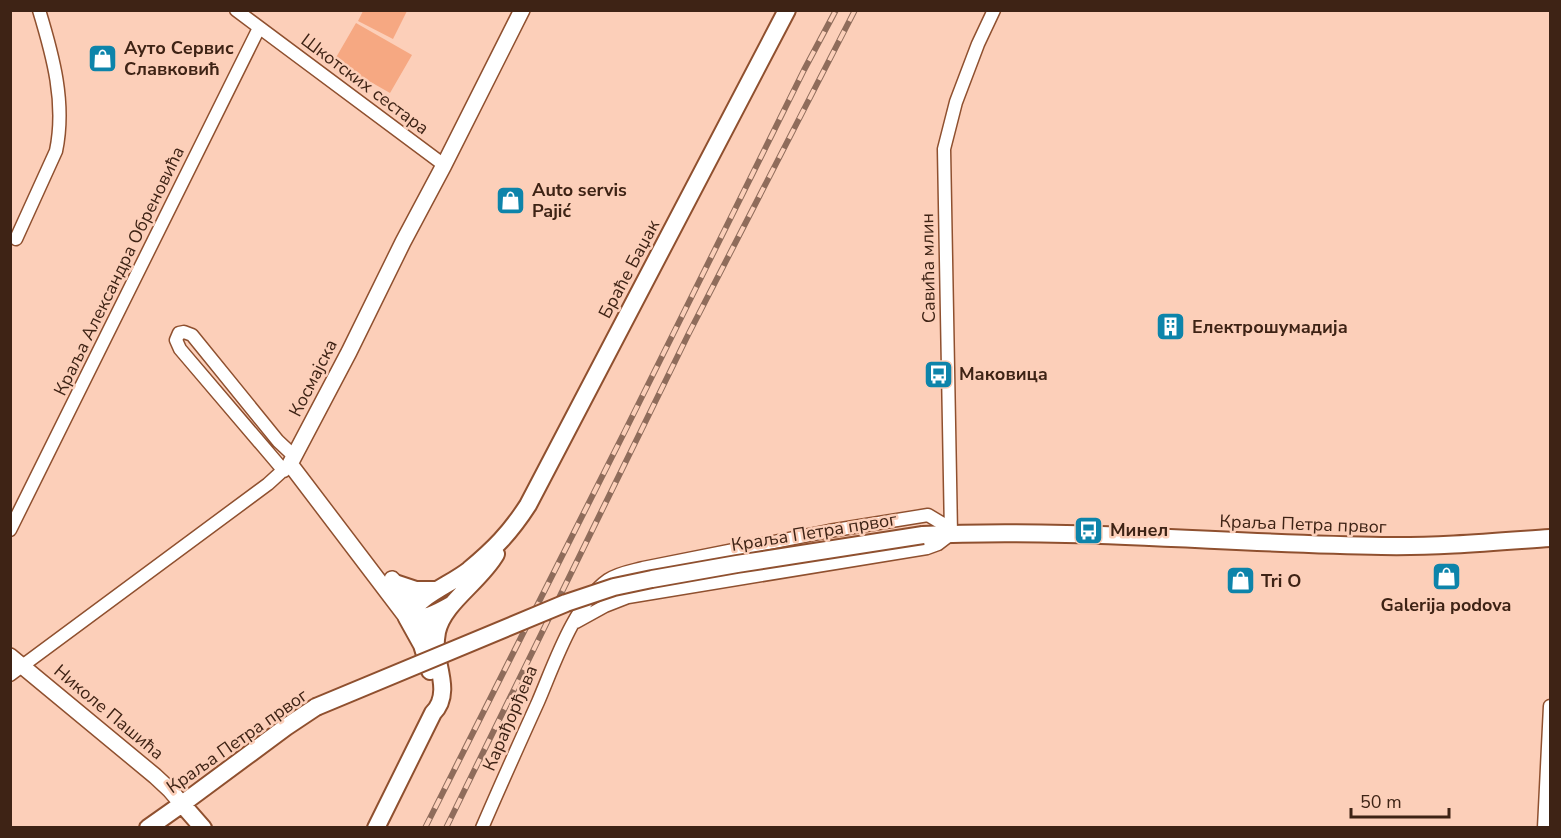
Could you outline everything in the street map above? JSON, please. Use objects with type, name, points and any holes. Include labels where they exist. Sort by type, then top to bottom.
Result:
[{"type":"main road","name":"Браће Баџак","points":[[414,614],[424,598],[468,570],[501,542],[528,505],[787,10]]},
{"type":"main road","name":"Краља Петра првог","points":[[148,828],[316,707],[566,603],[614,587],[737,564],[923,535],[1047,534],[1384,546],[1477,544],[1551,538]]},
{"type":"main road","name":"Браће Баџак","points":[[375,828],[438,706],[442,690],[442,673],[435,649],[440,623],[444,614],[490,564],[501,542]]},
{"type":"main road","points":[[395,583],[416,590],[438,590]]},
{"type":"main road","points":[[433,713],[431,677],[414,614],[438,613],[452,605]]},
{"type":"main road","name":"Николе Пашића","points":[[182,804],[203,828]]},
{"type":"street","points":[[16,239],[56,151],[60,136],[58,84],[39,10]]},
{"type":"street","name":"Шкотских сестара","points":[[236,10],[444,165]]},
{"type":"street","name":"Космајска","points":[[17,671],[268,484],[289,464],[522,10]]},
{"type":"street","name":"Савића млин","points":[[951,534],[944,149],[956,102],[978,44],[994,10]]},
{"type":"street","name":"Краља Александра Обреновића","points":[[10,530],[259,28]]},
{"type":"street","points":[[289,464],[278,441],[192,335],[179,333],[176,340],[180,350],[289,464],[348,540],[414,614]]},
{"type":"street","name":"Карађорђева","points":[[482,828],[559,649],[590,599],[609,579],[643,568],[830,531],[928,515],[943,524],[951,534]]},
{"type":"street","points":[[341,530],[367,549],[395,583],[435,649]]},
{"type":"street","points":[[574,623],[605,606],[628,597],[927,548],[938,544],[951,534]]},
{"type":"street","name":"Николе Пашића","points":[[10,656],[17,671],[155,776],[182,804]]},
{"type":"street","points":[[1544,828],[1551,706]]},
{"type":"shaded area","points":[[363,10],[407,11],[393,39],[358,21]]},
{"type":"shaded area","points":[[356,23],[412,55],[390,93],[334,61]]},
{"type":"railway","points":[[425,828],[836,10]]},
{"type":"railway","points":[[446,828],[688,335],[855,10]]},
{"type":"place","name":"Ауто Сервис Славковић","points":[[103,58]]},
{"type":"place","name":"Auto servis Pajić","points":[[511,200]]},
{"type":"place","name":"Електрошумадија","points":[[1171,327]]},
{"type":"place","name":"Маковица","points":[[938,374]]},
{"type":"place","name":"Минел","points":[[1089,530]]},
{"type":"place","name":"Galerija podova","points":[[1446,576]]},
{"type":"place","name":"Tri O","points":[[1240,581]]}]
